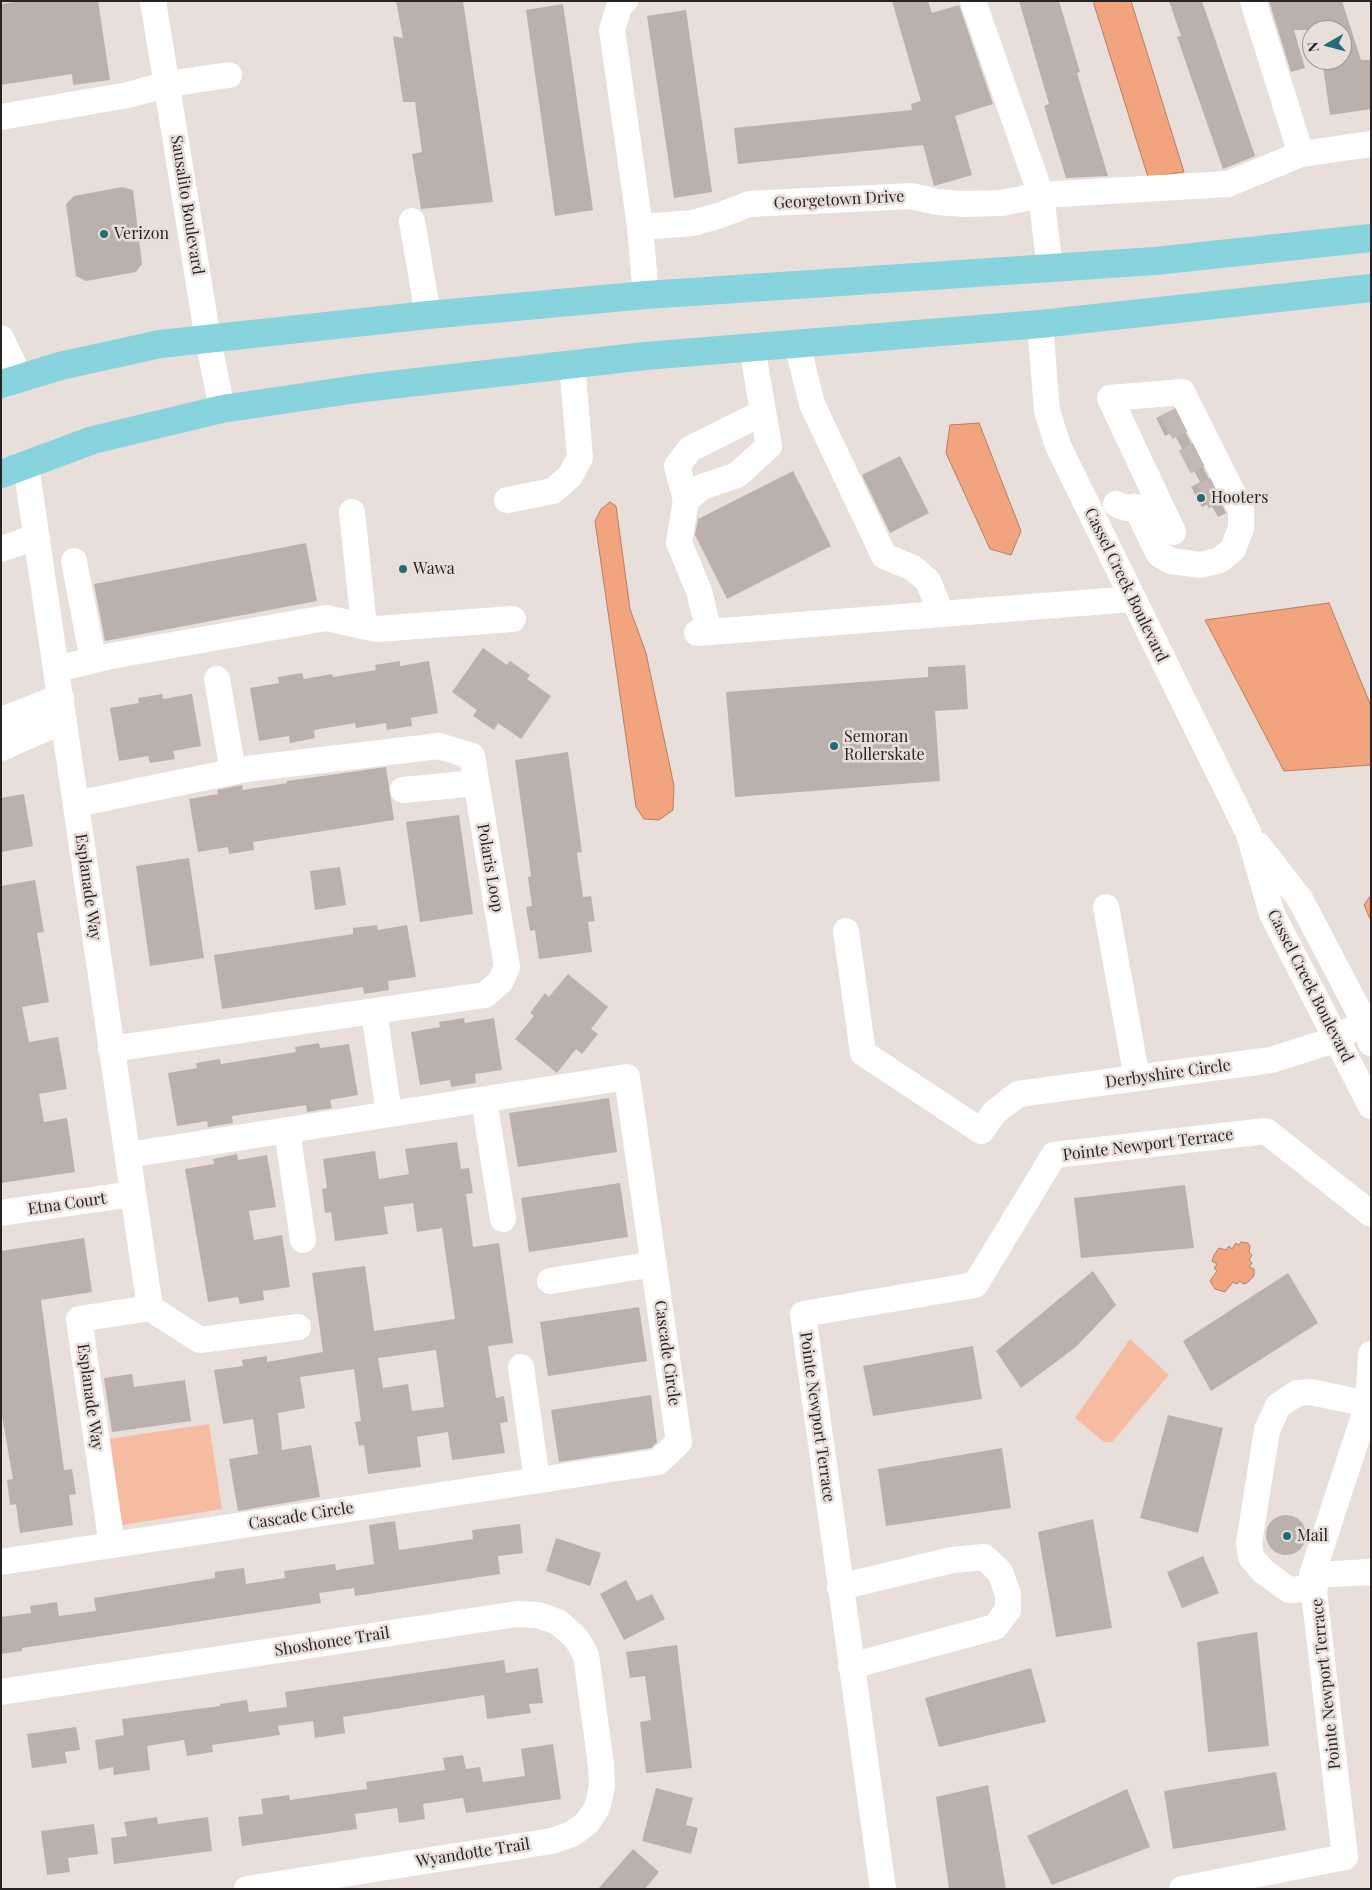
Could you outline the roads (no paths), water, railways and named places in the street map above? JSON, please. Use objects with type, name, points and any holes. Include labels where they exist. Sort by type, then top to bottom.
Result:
[{"type":"main road","points":[[11,381],[60,366],[160,344],[428,314],[646,295],[1155,261],[1371,238]]},
{"type":"main road","points":[[14,470],[93,440],[222,409],[364,388],[572,364],[1040,324],[1371,288]]},
{"type":"street","name":"Sausalito Boulevard","points":[[154,1],[208,339],[222,409]]},
{"type":"street","points":[[625,1],[620,3],[612,30],[640,227],[646,295]]},
{"type":"street","points":[[973,1],[1041,195],[1050,269]]},
{"type":"street","points":[[1253,1],[1301,154]]},
{"type":"street","points":[[1,117],[128,95],[168,84],[229,75]]},
{"type":"street","name":"Georgetown Drive","points":[[640,227],[693,223],[749,204],[911,196],[937,202],[964,204],[1002,203],[1041,195],[1228,184],[1301,154],[1371,144]]},
{"type":"street","points":[[412,221],[428,314]]},
{"type":"street","name":"Cassel Creek Boulevard","points":[[1040,324],[1047,411],[1058,446],[1249,834],[1272,914],[1371,1106]]},
{"type":"street","points":[[1,338],[11,381]]},
{"type":"street","points":[[797,344],[812,404],[884,556],[913,568],[928,581],[941,613]]},
{"type":"street","points":[[686,500],[702,487],[737,475],[769,446],[752,348]]},
{"type":"street","points":[[507,500],[554,491],[570,476],[580,458],[572,364]]},
{"type":"street","points":[[1116,504],[1126,508],[1136,507],[1159,554],[1171,561],[1201,565],[1220,560],[1233,549],[1240,528],[1241,510],[1182,392],[1170,401],[1110,398],[1173,532]]},
{"type":"street","points":[[762,413],[690,449],[677,466],[686,500],[679,543],[699,591],[703,633],[1133,599]]},
{"type":"street","name":"Esplanade Way","points":[[14,470],[37,537],[150,1308],[79,1319],[112,1545]]},
{"type":"street","points":[[1092,516],[1116,504],[1119,495],[1147,479]]},
{"type":"street","points":[[352,512],[364,626]]},
{"type":"street","points":[[1181,563],[1223,543],[1231,524],[1226,513]]},
{"type":"street","points":[[1,549],[37,537]]},
{"type":"street","points":[[74,561],[93,660]]},
{"type":"street","points":[[56,669],[93,660],[326,618],[376,629],[513,619]]},
{"type":"street","points":[[217,679],[233,772]]},
{"type":"street","points":[[2,716],[62,709]]},
{"type":"street","points":[[1,748],[62,709]]},
{"type":"street","name":"Polaris Loop","points":[[76,804],[233,772],[439,746],[472,756],[507,967],[500,982],[485,995],[111,1049]]},
{"type":"street","points":[[403,790],[476,783]]},
{"type":"street","name":"Cassel Creek Boulevard","points":[[1249,834],[1300,899],[1368,1033]]},
{"type":"street","points":[[1106,907],[1136,1078]]},
{"type":"street","name":"Derbyshire Circle","points":[[846,931],[863,1053],[981,1131],[995,1112],[1018,1094],[1271,1060],[1296,1054],[1336,1037],[1368,1033]]},
{"type":"street","points":[[374,1011],[389,1114]]},
{"type":"street","name":"Cascade Circle","points":[[1,1562],[658,1462],[679,1442],[627,1077],[128,1155]]},
{"type":"street","points":[[484,1100],[502,1220]]},
{"type":"street","points":[[287,1130],[304,1240]]},
{"type":"street","name":"Pointe Newport Terrace","points":[[883,1889],[803,1314],[975,1285],[1054,1156],[1266,1131],[1371,1214]]},
{"type":"street","name":"Etna Court","points":[[1,1213],[133,1194]]},
{"type":"street","points":[[550,1281],[654,1264]]},
{"type":"street","points":[[150,1308],[200,1340],[298,1327]]},
{"type":"street","name":"Pointe Newport Terrace","points":[[1182,1889],[1345,1857],[1313,1581],[1368,1404],[1371,1354]]},
{"type":"street","points":[[521,1367],[537,1480]]},
{"type":"street","points":[[1368,1404],[1311,1392],[1297,1393],[1278,1406],[1267,1430],[1249,1543],[1251,1558],[1263,1571],[1289,1590],[1313,1581],[1371,1572]]},
{"type":"street","points":[[840,1587],[952,1560],[984,1557],[1000,1572],[1008,1594],[1008,1610],[994,1627],[851,1666]]},
{"type":"street","name":"Shoshonee Trail","points":[[1,1692],[517,1614],[538,1615],[558,1622],[576,1638],[586,1655],[596,1717]]},
{"type":"street","name":"Wyandotte Trail","points":[[247,1889],[552,1841],[572,1834],[587,1823],[597,1808],[602,1787],[596,1717]]},
{"type":"tunnel","points":[[1172,410],[1226,513]]},
{"type":"place","name":"Verizon","points":[[104,234]]},
{"type":"place","name":"Hooters","points":[[1201,498]]},
{"type":"place","name":"Wawa","points":[[403,569]]},
{"type":"place","name":"Semoran Rollerskate","points":[[834,746]]},
{"type":"place","name":"Mail","points":[[1287,1536]]}]
